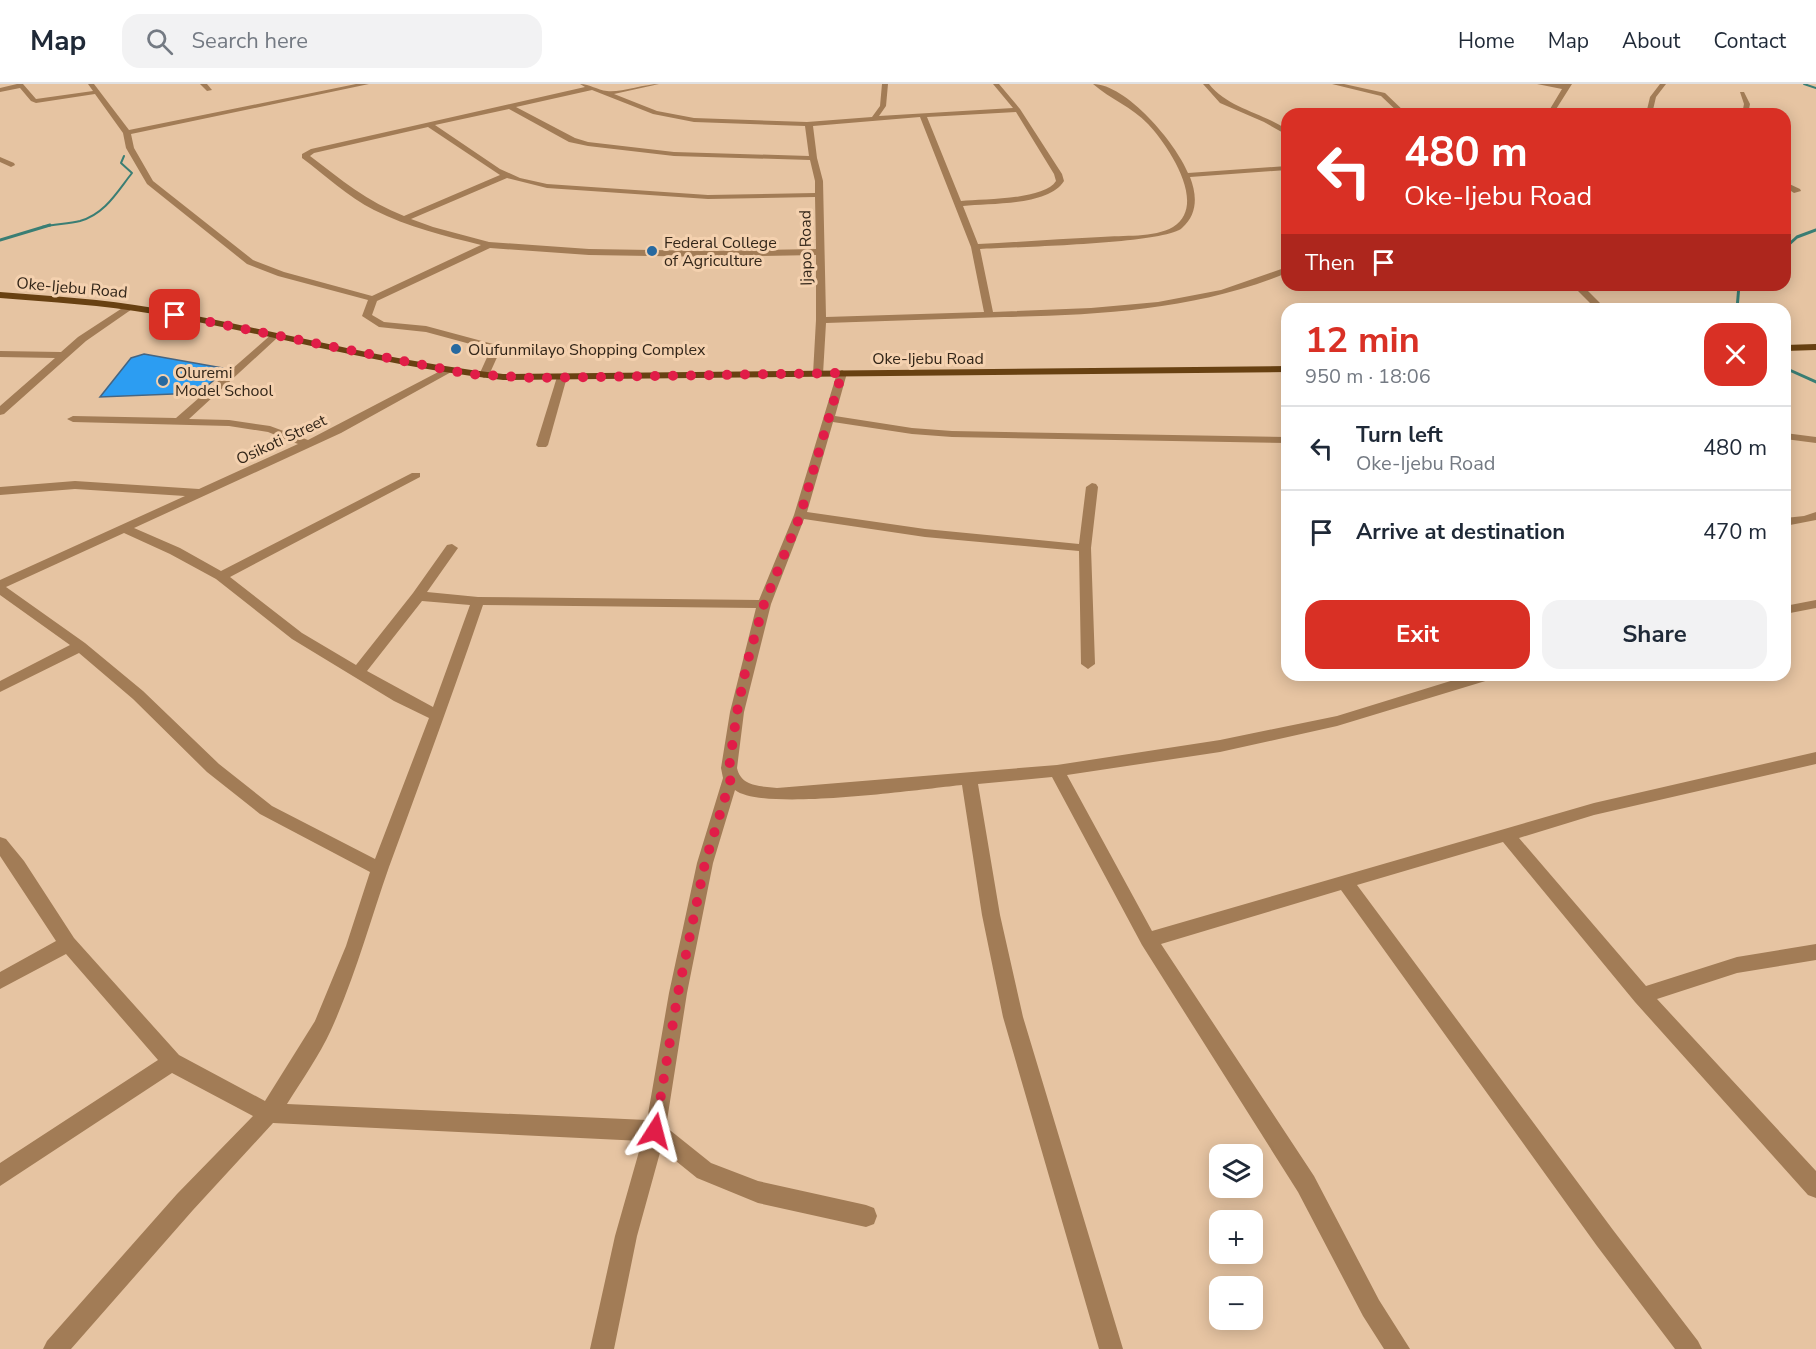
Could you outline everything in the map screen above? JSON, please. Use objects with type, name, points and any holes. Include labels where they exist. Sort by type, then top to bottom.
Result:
[{"type":"main road","name":"Oke-Ijebu Road","points":[[0,295],[130,307],[448,371],[484,375],[562,377],[1281,369]]},
{"type":"main road","points":[[1791,348],[1816,347]]},
{"type":"street","points":[[91,84],[127,134],[130,148],[150,182],[250,262],[280,274],[373,299],[489,245]]},
{"type":"street","points":[[203,84],[209,90]]},
{"type":"street","points":[[127,134],[366,84]]},
{"type":"street","points":[[582,84],[637,107],[675,118],[807,124],[1018,110]]},
{"type":"street","points":[[606,94],[656,84]]},
{"type":"street","points":[[874,119],[883,106],[885,84]]},
{"type":"street","points":[[958,204],[1032,197],[1055,189],[1060,181],[1058,174],[1018,110],[996,84]]},
{"type":"street","points":[[975,247],[1112,240],[1162,233],[1179,227],[1186,218],[1191,199],[1187,175],[1156,129],[1142,114],[1096,84]]},
{"type":"street","points":[[1206,84],[1219,100],[1271,121],[1281,128]]},
{"type":"street","points":[[1335,84],[1384,92],[1399,108]]},
{"type":"street","points":[[1540,84],[1568,86],[1554,108]]},
{"type":"street","points":[[1650,108],[1653,97],[1663,84]]},
{"type":"street","points":[[0,90],[20,85],[36,101],[98,92]]},
{"type":"street","points":[[591,88],[305,154],[353,194],[377,208],[403,219],[489,245],[600,252],[820,252]]},
{"type":"street","points":[[1742,93],[1747,104],[1746,108]]},
{"type":"street","points":[[509,106],[572,140],[588,144],[674,154],[813,158]]},
{"type":"street","points":[[923,116],[975,247],[989,315]]},
{"type":"street","points":[[428,124],[507,175],[547,186],[593,191],[708,197],[819,195]]},
{"type":"street","name":"Ijapo Road","points":[[807,124],[810,127],[813,158],[819,181],[821,320],[818,374]]},
{"type":"street","points":[[0,159],[11,165]]},
{"type":"street","points":[[1187,175],[1281,168]]},
{"type":"street","points":[[403,219],[507,175]]},
{"type":"street","points":[[1791,188],[1797,191]]},
{"type":"street","points":[[821,320],[1076,312],[1179,302],[1242,288],[1281,272]]},
{"type":"street","points":[[1583,291],[1595,303]]},
{"type":"street","points":[[373,299],[367,316],[377,323],[426,329],[489,346],[494,353],[484,375]]},
{"type":"street","points":[[0,412],[63,355],[130,307]]},
{"type":"street","points":[[180,421],[273,336]]},
{"type":"street","points":[[0,354],[63,355]]},
{"type":"street","name":"Osikoti Street","points":[[0,587],[346,427],[448,371]]},
{"type":"street","points":[[602,1349],[626,1236],[655,1131],[678,993],[705,863],[731,778],[729,768],[747,663],[764,604],[800,516],[842,373]]},
{"type":"street","points":[[542,445],[562,377]]},
{"type":"street","points":[[829,418],[912,431],[952,434],[1281,440]]},
{"type":"street","points":[[73,419],[180,421],[251,426],[270,429],[307,444]]},
{"type":"street","points":[[1791,437],[1816,440]]},
{"type":"street","points":[[221,576],[416,475]]},
{"type":"street","points":[[0,491],[75,485],[203,493]]},
{"type":"street","points":[[1088,664],[1085,548],[1092,487]]},
{"type":"street","points":[[0,499],[23,488]]},
{"type":"street","points":[[800,516],[925,533],[1085,548]]},
{"type":"street","points":[[1791,521],[1816,516]]},
{"type":"street","points":[[124,529],[175,551],[221,576],[297,636],[399,698],[437,715]]},
{"type":"street","points":[[358,672],[418,596],[452,548]]},
{"type":"street","points":[[0,587],[80,646],[138,695],[213,768],[266,810],[380,869]]},
{"type":"street","points":[[418,596],[478,601],[764,604]]},
{"type":"street","points":[[55,1349],[185,1202],[269,1113],[304,1060],[323,1026],[355,946],[380,869],[478,601]]},
{"type":"street","points":[[1791,609],[1816,604]]},
{"type":"street","points":[[0,687],[80,646]]},
{"type":"street","points":[[731,778],[746,789],[777,794],[1057,771],[1220,746],[1337,721],[1467,681]]},
{"type":"street","points":[[1148,940],[1407,862],[1467,848],[1506,834],[1638,798],[1816,758]]},
{"type":"street","points":[[1057,771],[1148,940],[1306,1184],[1371,1308],[1398,1349]]},
{"type":"street","points":[[969,777],[992,915],[1013,1017],[1111,1349]]},
{"type":"street","points":[[1506,834],[1642,996],[1816,1187]]},
{"type":"street","points":[[0,844],[18,866],[68,944],[172,1062],[221,1090],[269,1113],[655,1131],[704,1170],[736,1184],[758,1192],[866,1216]]},
{"type":"street","points":[[1346,882],[1605,1238],[1690,1349]]},
{"type":"street","points":[[0,981],[68,944]]},
{"type":"street","points":[[1642,996],[1737,966],[1816,952]]},
{"type":"street","points":[[0,1174],[172,1062]]},
{"type":"building","name":"Oluremi Model School","points":[[144,354],[228,369],[198,393],[100,397],[131,358]]},
{"type":"waterway","points":[[1804,84],[1816,88]]},
{"type":"waterway","points":[[45,227],[80,221],[89,218],[103,208],[132,173],[121,163],[124,156]]},
{"type":"waterway","points":[[45,227],[50,225]]},
{"type":"waterway","points":[[0,240],[45,227]]},
{"type":"waterway","points":[[1791,242],[1797,237],[1816,230]]},
{"type":"waterway","points":[[1738,291],[1738,303]]},
{"type":"waterway","points":[[1791,371],[1816,382]]},
{"type":"place","name":"Federal College of Agriculture","points":[[652,251]]},
{"type":"place","name":"Olufunmilayo Shopping Complex","points":[[456,349]]},
{"type":"place","name":"Oluremi Model School","points":[[163,381]]},
{"type":"route","points":[[175,315],[468,374],[534,378],[842,373],[800,516],[768,591],[747,663],[729,768],[731,778],[705,863],[678,993],[655,1131]]}]
